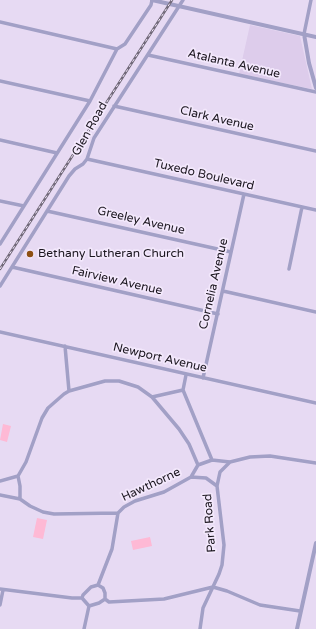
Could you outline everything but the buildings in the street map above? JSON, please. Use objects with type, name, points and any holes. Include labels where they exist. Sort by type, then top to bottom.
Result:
[{"type":"street","name":"Glen Road","points":[[0,244],[90,101],[117,49],[125,44],[151,5],[152,0]]},
{"type":"street","points":[[152,0],[316,37]]},
{"type":"street","name":"Glen Road","points":[[0,286],[69,176],[75,168],[83,164],[87,159],[94,138],[183,0]]},
{"type":"street","points":[[311,0],[304,34],[309,63],[316,88]]},
{"type":"street","points":[[0,22],[117,49]]},
{"type":"street","name":"Atalanta Avenue","points":[[148,55],[316,92]]},
{"type":"street","points":[[0,81],[90,101]]},
{"type":"street","name":"Clark Avenue","points":[[114,106],[316,151]]},
{"type":"street","points":[[0,140],[57,153]]},
{"type":"street","name":"Tuxedo Boulevard","points":[[87,159],[316,210]]},
{"type":"street","name":"Cornelia Avenue","points":[[203,378],[244,194]]},
{"type":"street","points":[[0,201],[24,206]]},
{"type":"street","points":[[289,269],[302,207]]},
{"type":"street","name":"Greeley Avenue","points":[[47,211],[231,252]]},
{"type":"street","name":"Fairview Avenue","points":[[12,267],[218,314]]},
{"type":"street","points":[[223,291],[316,312]]},
{"type":"street","name":"Newport Avenue","points":[[0,332],[316,403]]},
{"type":"street","points":[[64,346],[69,391]]},
{"type":"street","points":[[186,374],[183,390],[212,460]]},
{"type":"street","points":[[20,499],[18,476],[26,462],[42,418],[48,408],[69,391],[105,382],[120,381],[138,387],[152,398],[180,429],[189,444],[198,465]]},
{"type":"street","points":[[152,398],[183,390]]},
{"type":"street","points":[[191,477],[198,465],[212,460],[230,462],[250,457],[270,456],[316,463]]},
{"type":"street","name":"Park Road","points":[[200,629],[203,608],[220,574],[224,545],[217,486],[220,472],[230,462]]},
{"type":"street","points":[[0,481],[18,476]]},
{"type":"street","name":"Hawthorne","points":[[0,495],[20,499],[43,512],[54,514],[118,513],[124,507],[135,501],[164,492],[191,477],[206,478],[217,486]]},
{"type":"street","points":[[98,585],[112,549],[118,513]]},
{"type":"street","points":[[297,629],[300,611],[314,566],[316,543]]},
{"type":"street","points":[[82,598],[85,592],[91,587],[98,585],[103,588],[105,599]]},
{"type":"street","points":[[105,599],[109,602],[164,599],[213,587],[227,591],[260,605],[300,611]]},
{"type":"street","points":[[0,605],[2,590],[82,598],[89,606]]},
{"type":"street","points":[[89,606],[99,603],[105,599]]},
{"type":"street","points":[[84,629],[89,606]]},
{"type":"shaded area","points":[[250,25],[300,36],[312,89],[239,74]]},
{"type":"shaded area","points":[[3,424],[11,426],[7,442],[0,440]]},
{"type":"shaded area","points":[[37,518],[47,520],[43,539],[33,537]]},
{"type":"shaded area","points":[[150,537],[152,546],[133,550],[131,541]]},
{"type":"railway","points":[[0,269],[172,0]]},
{"type":"place","name":"Bethany Lutheran Church","points":[[30,254]]}]
